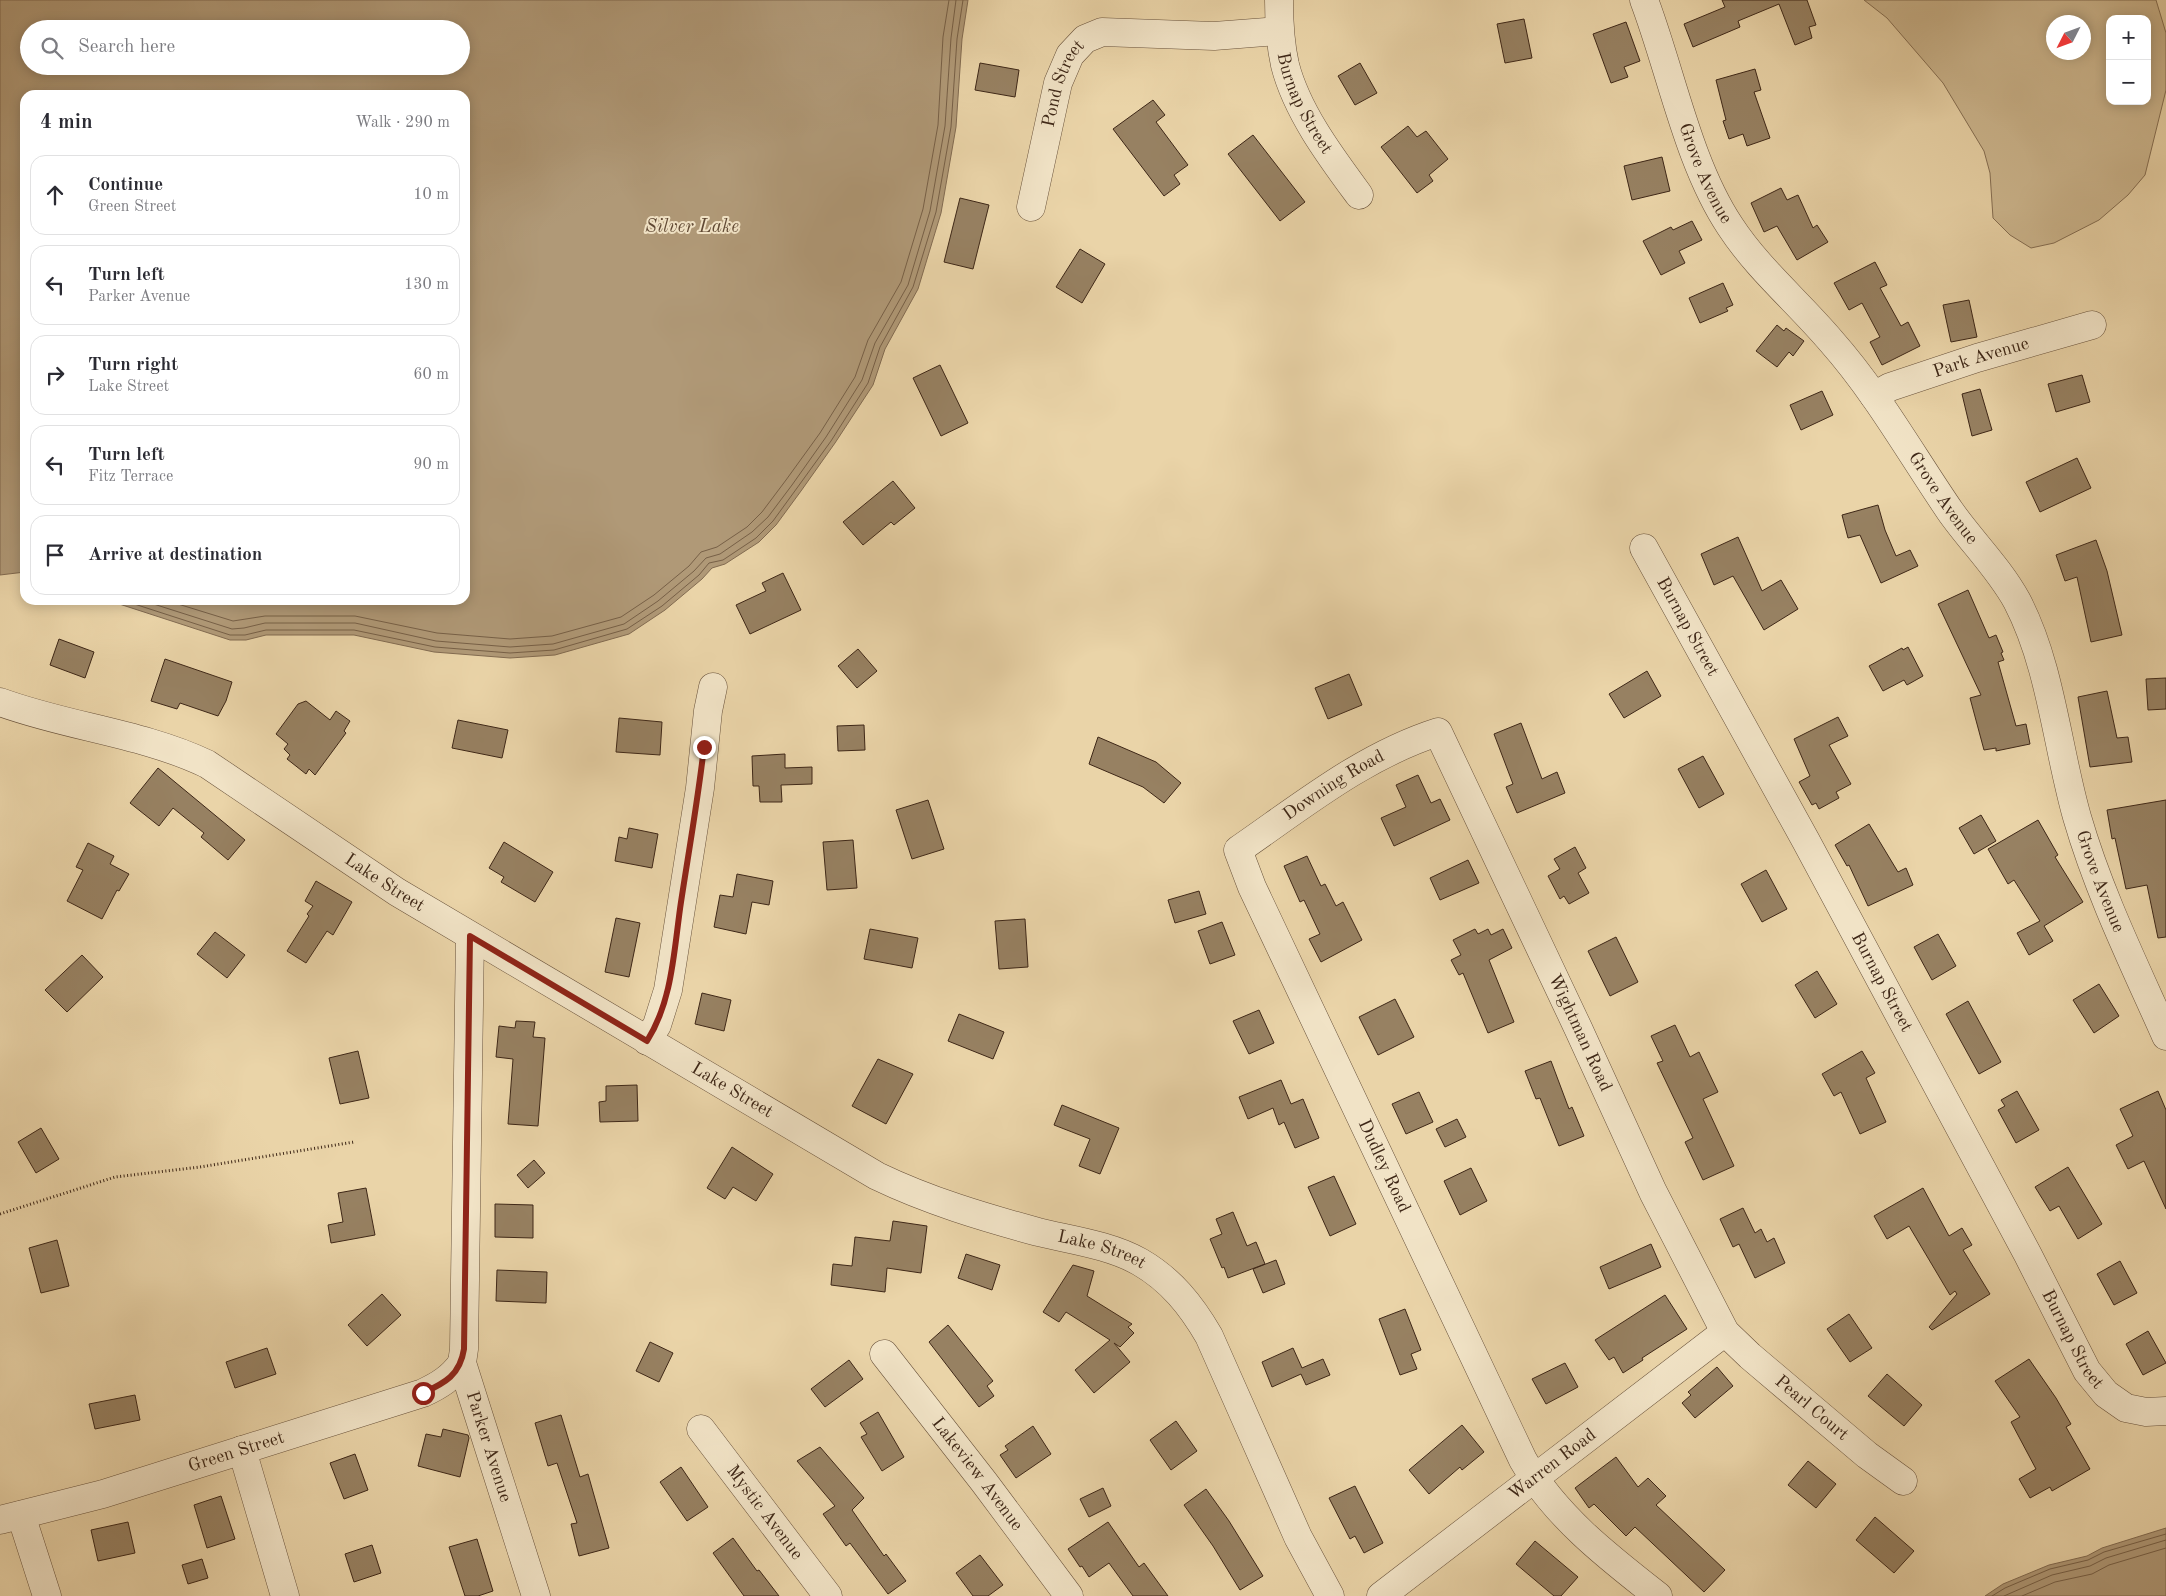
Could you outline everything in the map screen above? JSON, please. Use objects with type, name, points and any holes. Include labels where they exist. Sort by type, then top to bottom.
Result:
[{"type":"street","name":"Burnap Street","points":[[1278,0],[1279,31],[1286,67],[1322,144],[1359,195]]},
{"type":"street","name":"Grove Avenue","points":[[1644,0],[1699,162],[1708,185],[1728,223],[1749,252],[1838,349],[1874,396],[1950,510],[2000,574],[2023,614],[2040,662],[2069,788],[2085,843],[2116,925],[2166,1036]]},
{"type":"street","name":"Pond Street","points":[[1031,207],[1058,83],[1070,55],[1085,39],[1102,32],[1214,36],[1279,31]]},
{"type":"street","name":"Park Avenue","points":[[1874,396],[1890,387],[1977,358],[2092,325]]},
{"type":"street","name":"Burnap Street","points":[[1644,548],[1806,841],[2028,1256],[2087,1371],[2106,1394],[2126,1408],[2149,1412],[2166,1411]]},
{"type":"street","points":[[647,1041],[657,1025],[668,990],[700,788],[708,711],[714,687]]},
{"type":"street","name":"Lake Street","points":[[0,702],[59,721],[183,752],[207,764],[371,876],[853,1163],[902,1188],[928,1198],[990,1218],[1117,1252],[1159,1275],[1178,1291],[1194,1311],[1208,1336],[1298,1537],[1330,1596]]},
{"type":"street","name":"Downing Road","points":[[1238,850],[1367,763],[1409,742],[1438,732]]},
{"type":"street","name":"Wightman Road","points":[[1438,732],[1653,1192],[1725,1332]]},
{"type":"street","name":"Dudley Road","points":[[1238,850],[1265,914],[1518,1451],[1534,1479],[1556,1507],[1577,1528],[1658,1596]]},
{"type":"street","name":"Parker Avenue","points":[[470,936],[464,1349],[462,1363],[536,1596]]},
{"type":"street","name":"Warren Road","points":[[1380,1596],[1725,1332]]},
{"type":"street","name":"Pearl Court","points":[[1725,1332],[1750,1356],[1867,1455],[1903,1481]]},
{"type":"street","name":"Lakeview Avenue","points":[[884,1354],[990,1489],[1069,1596]]},
{"type":"street","name":"Green Street","points":[[10,1518],[103,1494],[423,1393],[439,1386],[452,1377],[462,1363]]},
{"type":"street","name":"Mystic Avenue","points":[[701,1429],[828,1596]]},
{"type":"street","points":[[242,1450],[285,1596]]},
{"type":"street","points":[[10,1518],[47,1596]]},
{"type":"path","points":[[0,1214],[115,1176],[200,1167],[354,1142]]},
{"type":"shaded area","points":[[1864,0],[2156,0],[2166,33],[2166,90],[2145,175],[2128,195],[2099,220],[2054,243],[2031,248],[2010,235],[1993,218],[1990,173],[1984,151],[1943,83],[1887,18]]},
{"type":"water","name":"Silver Lake","points":[[0,0],[968,0],[962,39],[956,127],[941,213],[918,289],[885,349],[873,385],[801,491],[776,525],[759,542],[725,564],[712,568],[702,579],[665,610],[629,634],[555,655],[510,658],[434,652],[354,635],[266,635],[246,640],[230,640],[122,605],[470,605],[470,90],[20,90],[20,573],[0,575]]},
{"type":"water","points":[[2166,1528],[2166,1596],[1985,1596],[2003,1584],[2049,1565],[2087,1556],[2102,1548]]},
{"type":"building","points":[[1722,0],[1807,0],[1816,25],[1809,27],[1812,38],[1795,45],[1779,4],[1738,21],[1740,27],[1693,47],[1684,24],[1725,7]]},
{"type":"building","points":[[1524,19],[1532,58],[1505,63],[1497,24]]},
{"type":"building","points":[[1626,22],[1640,61],[1624,67],[1628,77],[1611,83],[1593,34]]},
{"type":"building","points":[[980,63],[1019,70],[1015,97],[975,90]]},
{"type":"building","points":[[1360,63],[1377,93],[1355,105],[1338,76]]},
{"type":"building","points":[[1755,69],[1761,90],[1754,92],[1770,138],[1747,146],[1743,134],[1729,139],[1723,121],[1726,120],[1716,80]]},
{"type":"building","points":[[1153,100],[1165,115],[1156,122],[1188,165],[1174,175],[1180,184],[1164,196],[1113,129]]},
{"type":"building","points":[[1408,126],[1417,137],[1426,131],[1448,159],[1429,175],[1433,181],[1417,193],[1381,147]]},
{"type":"building","points":[[1253,135],[1305,202],[1280,221],[1228,154]]},
{"type":"building","points":[[1662,157],[1670,191],[1632,200],[1624,166]]},
{"type":"building","points":[[1781,188],[1787,200],[1798,195],[1813,228],[1817,225],[1828,242],[1797,260],[1777,226],[1764,232],[1751,203]]},
{"type":"building","points":[[960,198],[989,205],[973,269],[944,262]]},
{"type":"building","points":[[1692,221],[1702,240],[1679,251],[1685,263],[1661,275],[1643,241],[1671,227],[1673,230]]},
{"type":"building","points":[[1080,249],[1105,264],[1082,303],[1056,287]]},
{"type":"building","points":[[1875,262],[1887,285],[1880,288],[1901,326],[1908,322],[1920,346],[1882,365],[1870,342],[1880,337],[1862,303],[1849,310],[1834,283]]},
{"type":"building","points":[[1723,283],[1733,305],[1726,308],[1728,311],[1700,323],[1689,298]]},
{"type":"building","points":[[1969,300],[1977,337],[1951,342],[1943,305]]},
{"type":"building","points":[[1777,325],[1784,331],[1786,328],[1804,341],[1793,356],[1789,352],[1777,367],[1756,351]]},
{"type":"building","points":[[940,365],[968,423],[941,436],[913,378]]},
{"type":"building","points":[[2082,375],[2090,402],[2056,412],[2048,384]]},
{"type":"building","points":[[1980,389],[1992,430],[1972,436],[1962,394]]},
{"type":"building","points":[[1822,391],[1833,415],[1801,430],[1790,405]]},
{"type":"building","points":[[2077,458],[2091,488],[2040,512],[2026,482]]},
{"type":"building","points":[[893,481],[915,508],[894,525],[891,522],[863,545],[843,522]]},
{"type":"building","points":[[1878,505],[1885,530],[1896,556],[1910,550],[1918,566],[1881,583],[1860,535],[1848,538],[1842,515]]},
{"type":"building","points":[[1738,537],[1762,591],[1781,580],[1798,609],[1764,630],[1733,576],[1714,585],[1701,554]]},
{"type":"building","points":[[2096,540],[2107,571],[2122,635],[2091,642],[2077,577],[2065,581],[2056,555]]},
{"type":"building","points":[[783,573],[801,610],[750,634],[736,605],[766,591],[762,583]]},
{"type":"building","points":[[1968,590],[1989,638],[1996,635],[2003,652],[2001,653],[2004,660],[1998,662],[2016,726],[2026,724],[2030,744],[1996,751],[1996,748],[1984,750],[1970,698],[1981,695],[1938,604]]},
{"type":"building","points":[[59,639],[94,652],[85,678],[50,665]]},
{"type":"building","points":[[1908,647],[1923,676],[1907,685],[1904,680],[1883,691],[1869,666],[1902,648],[1903,650]]},
{"type":"building","points":[[858,649],[877,671],[857,688],[838,666]]},
{"type":"building","points":[[165,659],[232,682],[226,701],[218,716],[180,703],[177,709],[151,701]]},
{"type":"building","points":[[1647,671],[1661,696],[1624,718],[1609,694]]},
{"type":"building","points":[[1349,674],[1362,705],[1328,719],[1315,688]]},
{"type":"building","points":[[2166,678],[2166,709],[2148,710],[2146,679]]},
{"type":"building","points":[[2107,691],[2117,738],[2128,737],[2132,762],[2090,767],[2078,697]]},
{"type":"building","points":[[306,701],[330,720],[336,711],[350,721],[344,731],[346,733],[315,775],[309,769],[306,774],[287,759],[290,755],[284,749],[288,744],[276,734],[298,704]]},
{"type":"building","points":[[1838,717],[1848,736],[1829,745],[1851,784],[1836,792],[1839,798],[1819,809],[1816,803],[1812,805],[1799,782],[1810,776],[1794,739]]},
{"type":"building","points":[[619,718],[662,722],[660,755],[616,752]]},
{"type":"building","points":[[458,720],[508,730],[502,758],[452,748]]},
{"type":"building","points":[[1521,723],[1542,779],[1557,772],[1565,793],[1517,813],[1506,787],[1513,784],[1494,734]]},
{"type":"building","points":[[864,725],[865,750],[838,751],[837,726]]},
{"type":"building","points":[[1098,737],[1156,762],[1181,783],[1164,803],[1143,787],[1089,764]]},
{"type":"building","points":[[785,754],[785,768],[812,767],[812,784],[781,785],[782,802],[760,802],[759,786],[753,786],[752,756]]},
{"type":"building","points":[[1703,756],[1724,794],[1699,808],[1678,769]]},
{"type":"building","points":[[158,768],[245,840],[228,860],[201,837],[204,833],[173,808],[159,826],[130,803]]},
{"type":"building","points":[[1418,775],[1431,803],[1440,799],[1450,820],[1394,846],[1381,818],[1406,807],[1396,785]]},
{"type":"building","points":[[928,800],[944,849],[912,859],[896,810]]},
{"type":"building","points":[[2166,800],[2166,937],[2158,938],[2147,885],[2126,889],[2115,838],[2112,839],[2107,810]]},
{"type":"building","points":[[1981,815],[1996,841],[1974,854],[1959,828]]},
{"type":"building","points":[[2038,820],[2058,855],[2055,857],[2083,902],[2044,926],[2053,941],[2029,955],[2017,933],[2040,921],[2014,880],[2008,884],[1988,849]]},
{"type":"building","points":[[1869,824],[1898,872],[1906,868],[1913,885],[1868,906],[1849,865],[1847,866],[1835,845]]},
{"type":"building","points":[[629,828],[658,834],[652,868],[615,861],[619,837],[627,839]]},
{"type":"building","points":[[853,840],[857,888],[827,890],[823,842]]},
{"type":"building","points":[[504,842],[553,872],[535,902],[501,882],[504,877],[489,868]]},
{"type":"building","points":[[88,843],[114,856],[110,864],[129,874],[119,891],[117,890],[102,919],[67,901],[83,870],[76,867]]},
{"type":"building","points":[[1575,847],[1586,868],[1578,873],[1589,893],[1569,904],[1564,896],[1560,899],[1548,876],[1560,869],[1554,859]]},
{"type":"building","points":[[1307,856],[1321,886],[1325,884],[1336,906],[1343,902],[1362,940],[1321,962],[1309,939],[1320,934],[1304,900],[1300,902],[1284,866]]},
{"type":"building","points":[[1468,860],[1479,883],[1440,900],[1430,878]]},
{"type":"building","points":[[1766,870],[1787,909],[1762,922],[1741,884]]},
{"type":"building","points":[[737,874],[773,881],[769,905],[752,902],[746,934],[714,927],[720,895],[733,897]]},
{"type":"building","points":[[316,881],[352,902],[333,935],[327,931],[306,963],[287,951],[309,916],[307,914],[313,906],[305,901]]},
{"type":"building","points":[[1199,891],[1206,914],[1175,923],[1168,900]]},
{"type":"building","points":[[616,918],[640,923],[629,977],[605,972]]},
{"type":"building","points":[[1025,919],[1028,967],[999,969],[995,921]]},
{"type":"building","points":[[1222,922],[1235,955],[1210,964],[1198,931]]},
{"type":"building","points":[[870,929],[918,938],[912,968],[864,959]]},
{"type":"building","points":[[1475,929],[1478,934],[1488,929],[1491,935],[1503,929],[1512,948],[1489,960],[1514,1022],[1488,1033],[1463,973],[1459,975],[1451,960],[1461,955],[1453,940]]},
{"type":"building","points":[[215,932],[245,955],[227,978],[197,954]]},
{"type":"building","points":[[1938,934],[1956,966],[1932,980],[1914,947]]},
{"type":"building","points":[[1616,937],[1638,982],[1610,996],[1588,951]]},
{"type":"building","points":[[82,955],[103,977],[67,1012],[45,990]]},
{"type":"building","points":[[1817,971],[1837,1004],[1815,1018],[1795,985]]},
{"type":"building","points":[[2099,984],[2119,1016],[2094,1033],[2073,1000]]},
{"type":"building","points":[[702,993],[731,1000],[724,1031],[695,1024]]},
{"type":"building","points":[[1395,999],[1414,1037],[1378,1055],[1359,1017]]},
{"type":"building","points":[[1968,1001],[2001,1062],[1979,1074],[1946,1014]]},
{"type":"building","points":[[1259,1010],[1274,1043],[1249,1054],[1233,1021]]},
{"type":"building","points":[[959,1014],[1004,1032],[993,1059],[948,1041]]},
{"type":"building","points":[[516,1021],[535,1022],[533,1037],[545,1038],[538,1126],[508,1124],[513,1059],[496,1057],[499,1026],[515,1028]]},
{"type":"building","points":[[1675,1025],[1690,1057],[1699,1052],[1718,1092],[1703,1099],[1734,1166],[1703,1180],[1685,1142],[1693,1138],[1657,1063],[1663,1061],[1651,1036]]},
{"type":"building","points":[[358,1051],[369,1098],[340,1104],[329,1058]]},
{"type":"building","points":[[1862,1051],[1875,1073],[1866,1078],[1886,1122],[1860,1134],[1841,1092],[1834,1096],[1822,1074]]},
{"type":"building","points":[[878,1059],[913,1074],[886,1124],[852,1106]]},
{"type":"building","points":[[1551,1061],[1569,1109],[1572,1107],[1584,1136],[1559,1146],[1540,1098],[1536,1099],[1525,1071]]},
{"type":"building","points":[[1281,1080],[1291,1104],[1303,1099],[1319,1138],[1295,1148],[1284,1122],[1279,1125],[1273,1108],[1248,1119],[1239,1097]]},
{"type":"building","points":[[637,1085],[638,1121],[600,1122],[599,1102],[606,1101],[606,1086]]},
{"type":"building","points":[[2017,1091],[2039,1130],[2016,1143],[1998,1110],[2005,1106],[2001,1100]]},
{"type":"building","points":[[2158,1091],[2166,1110],[2166,1209],[2144,1161],[2128,1169],[2116,1145],[2133,1136],[2120,1109]]},
{"type":"building","points":[[1419,1092],[1433,1122],[1406,1134],[1392,1104]]},
{"type":"building","points":[[1062,1105],[1119,1128],[1100,1174],[1079,1166],[1090,1139],[1054,1125]]},
{"type":"building","points":[[1457,1119],[1466,1137],[1445,1147],[1436,1129]]},
{"type":"building","points":[[41,1128],[59,1159],[36,1173],[18,1142]]},
{"type":"building","points":[[732,1147],[773,1174],[756,1201],[733,1187],[725,1199],[707,1188]]},
{"type":"building","points":[[534,1160],[545,1173],[528,1188],[517,1175]]},
{"type":"building","points":[[2068,1167],[2102,1224],[2078,1239],[2059,1206],[2050,1211],[2035,1187]]},
{"type":"building","points":[[1471,1168],[1487,1201],[1460,1215],[1444,1181]]},
{"type":"building","points":[[1334,1176],[1356,1224],[1330,1236],[1308,1187]]},
{"type":"building","points":[[366,1188],[375,1235],[331,1243],[328,1225],[343,1222],[338,1193]]},
{"type":"building","points":[[1923,1188],[1949,1236],[1962,1228],[1972,1245],[1963,1250],[1990,1294],[1932,1330],[1929,1327],[1957,1294],[1955,1291],[1950,1295],[1909,1226],[1887,1239],[1874,1216]]},
{"type":"building","points":[[495,1204],[533,1205],[533,1238],[495,1237]]},
{"type":"building","points":[[1743,1208],[1755,1233],[1761,1229],[1767,1242],[1774,1238],[1785,1263],[1755,1278],[1739,1244],[1733,1247],[1720,1219]]},
{"type":"building","points":[[1233,1212],[1247,1246],[1256,1242],[1265,1264],[1228,1278],[1210,1239],[1222,1234],[1216,1219]]},
{"type":"building","points":[[893,1221],[927,1226],[921,1273],[887,1268],[885,1292],[831,1285],[833,1264],[852,1266],[855,1237],[890,1241]]},
{"type":"building","points":[[57,1240],[69,1286],[41,1293],[29,1248]]},
{"type":"building","points":[[1651,1244],[1661,1267],[1609,1289],[1600,1267]]},
{"type":"building","points":[[966,1254],[1000,1265],[992,1290],[958,1278]]},
{"type":"building","points":[[1276,1260],[1285,1284],[1263,1293],[1253,1269]]},
{"type":"building","points":[[2120,1261],[2137,1293],[2114,1305],[2097,1274]]},
{"type":"building","points":[[1073,1265],[1094,1271],[1087,1296],[1132,1324],[1128,1327],[1134,1333],[1120,1347],[1114,1343],[1130,1362],[1094,1393],[1075,1370],[1110,1340],[1066,1312],[1059,1322],[1043,1312]]},
{"type":"building","points":[[497,1270],[547,1272],[546,1303],[496,1301]]},
{"type":"building","points":[[382,1294],[401,1315],[367,1346],[348,1325]]},
{"type":"building","points":[[1665,1295],[1687,1329],[1642,1358],[1643,1360],[1623,1373],[1614,1357],[1609,1360],[1595,1340]]},
{"type":"building","points":[[1405,1309],[1421,1350],[1411,1354],[1417,1369],[1400,1375],[1379,1319]]},
{"type":"building","points":[[1849,1314],[1872,1348],[1850,1362],[1827,1329]]},
{"type":"building","points":[[948,1325],[993,1381],[987,1386],[994,1396],[979,1407],[929,1342]]},
{"type":"building","points":[[2148,1331],[2166,1363],[2143,1375],[2126,1344]]},
{"type":"building","points":[[650,1342],[673,1353],[659,1382],[636,1371]]},
{"type":"building","points":[[267,1348],[276,1374],[235,1388],[226,1362]]},
{"type":"building","points":[[1293,1348],[1302,1368],[1323,1359],[1330,1375],[1306,1385],[1301,1374],[1272,1387],[1262,1362]]},
{"type":"building","points":[[2029,1359],[2056,1398],[2071,1424],[2066,1427],[2090,1469],[2052,1491],[2050,1487],[2030,1498],[2019,1479],[2036,1469],[2011,1422],[2020,1417],[1995,1381]]},
{"type":"building","points":[[849,1360],[863,1379],[825,1407],[811,1389]]},
{"type":"building","points":[[1565,1363],[1578,1387],[1546,1404],[1532,1379]]},
{"type":"building","points":[[1717,1367],[1733,1386],[1695,1418],[1682,1403],[1691,1395],[1688,1392]]},
{"type":"building","points":[[1887,1374],[1922,1405],[1904,1426],[1868,1396]]},
{"type":"building","points":[[135,1395],[140,1420],[95,1429],[89,1404]]},
{"type":"building","points":[[878,1412],[904,1457],[882,1471],[861,1437],[867,1434],[860,1423]]},
{"type":"building","points":[[561,1415],[580,1477],[588,1474],[609,1548],[579,1556],[571,1524],[577,1523],[557,1463],[548,1466],[535,1423]]},
{"type":"building","points":[[1176,1421],[1197,1451],[1171,1470],[1150,1440]]},
{"type":"building","points":[[1462,1425],[1484,1452],[1462,1470],[1460,1467],[1429,1494],[1409,1470]]},
{"type":"building","points":[[1033,1426],[1051,1454],[1016,1478],[1000,1455],[1008,1450],[1005,1446]]},
{"type":"building","points":[[443,1429],[468,1435],[469,1438],[460,1477],[418,1466],[426,1434],[441,1437]]},
{"type":"building","points":[[820,1447],[864,1498],[852,1510],[884,1556],[886,1554],[906,1581],[888,1594],[850,1543],[846,1546],[823,1514],[835,1506],[797,1461]]},
{"type":"building","points":[[355,1454],[368,1490],[344,1499],[330,1463]]},
{"type":"building","points":[[1616,1457],[1638,1487],[1648,1478],[1666,1496],[1656,1505],[1725,1570],[1704,1592],[1635,1527],[1626,1536],[1594,1504],[1589,1508],[1575,1488]]},
{"type":"building","points":[[1808,1461],[1836,1484],[1816,1508],[1788,1485]]},
{"type":"building","points":[[681,1467],[708,1507],[687,1521],[660,1482]]},
{"type":"building","points":[[1355,1486],[1383,1543],[1364,1553],[1355,1536],[1350,1539],[1329,1498]]},
{"type":"building","points":[[1103,1488],[1111,1506],[1089,1517],[1080,1499]]},
{"type":"building","points":[[1206,1489],[1229,1521],[1263,1576],[1240,1590],[1213,1546],[1184,1505]]},
{"type":"building","points":[[221,1496],[235,1539],[207,1548],[194,1505]]},
{"type":"building","points":[[1875,1517],[1914,1551],[1894,1573],[1856,1540]]},
{"type":"building","points":[[128,1522],[135,1553],[98,1561],[91,1530]]},
{"type":"building","points":[[1108,1522],[1139,1567],[1144,1563],[1168,1596],[1133,1596],[1109,1563],[1089,1577],[1082,1566],[1080,1567],[1068,1549]]},
{"type":"building","points":[[733,1538],[757,1571],[759,1570],[779,1596],[744,1596],[713,1553]]},
{"type":"building","points":[[477,1539],[493,1591],[478,1596],[465,1596],[449,1547]]},
{"type":"building","points":[[1535,1541],[1578,1577],[1561,1596],[1554,1596],[1516,1564]]},
{"type":"building","points":[[372,1545],[381,1573],[354,1582],[345,1554]]},
{"type":"building","points":[[980,1555],[1003,1585],[988,1596],[973,1596],[956,1573]]},
{"type":"building","points":[[202,1559],[208,1578],[188,1584],[182,1565]]},
{"type":"route","points":[[423,1393],[439,1386],[452,1377],[462,1363],[464,1349],[470,936],[647,1041],[657,1025],[664,1008],[668,990],[700,788],[704,747]]}]
